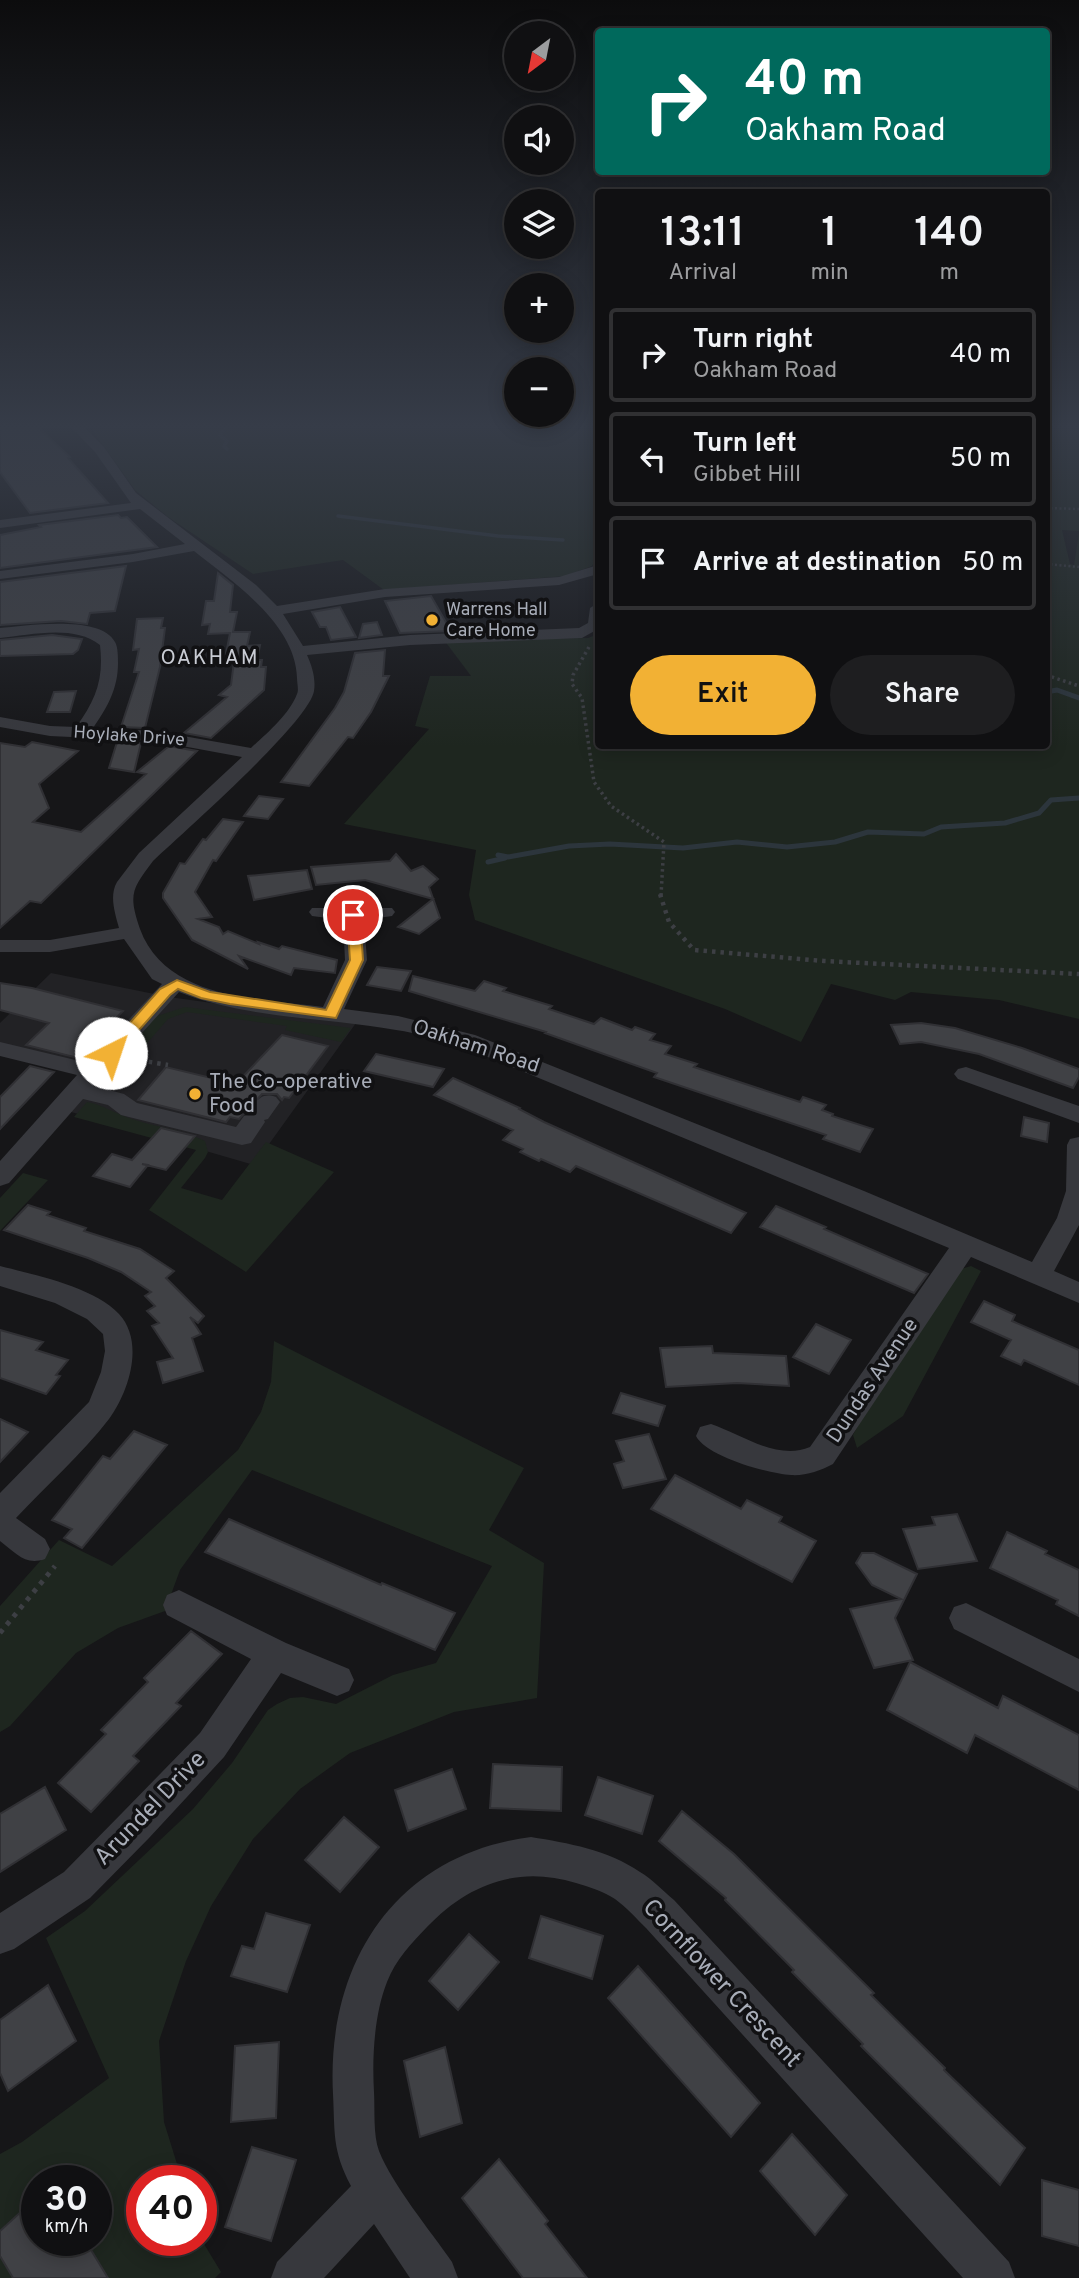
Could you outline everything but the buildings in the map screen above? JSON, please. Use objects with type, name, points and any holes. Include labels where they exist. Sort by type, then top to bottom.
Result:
[{"type":"street","name":"Oakham Road","points":[[182,534],[251,589],[273,611],[299,651],[305,667],[306,693],[284,726],[146,857],[124,886],[122,897],[131,932],[136,943],[160,974],[177,984],[218,998],[433,1030],[512,1056],[1079,1293]]},
{"type":"street","points":[[0,575],[133,558],[197,546]]},
{"type":"street","points":[[273,611],[385,593],[559,580],[595,571]]},
{"type":"street","points":[[299,651],[406,640],[570,635],[591,629],[595,623]]},
{"type":"street","points":[[0,633],[78,630],[93,632],[108,643],[111,665],[109,684],[104,700],[80,733]]},
{"type":"street","name":"Hoylake Drive","points":[[0,722],[50,731],[155,736],[257,754]]},
{"type":"street","points":[[319,912],[353,915],[385,912]]},
{"type":"street","points":[[330,1015],[356,960],[353,915]]},
{"type":"street","points":[[0,946],[50,946],[131,932]]},
{"type":"street","points":[[1,1175],[156,1001],[177,984]]},
{"type":"street","points":[[0,1049],[94,1072]]},
{"type":"street","points":[[966,1074],[1002,1098],[1079,1115]]},
{"type":"street","points":[[78,1090],[116,1099],[130,1109],[242,1138],[260,1112]]},
{"type":"street","points":[[1038,1276],[1070,1218],[1079,1191],[1079,1145]]},
{"type":"street","name":"Dundas Avenue","points":[[711,1436],[740,1451],[774,1462],[803,1462],[819,1457],[831,1445],[966,1244]]},
{"type":"street","points":[[0,1276],[69,1297],[102,1315],[115,1329],[120,1344],[108,1393],[99,1410],[0,1514]]},
{"type":"street","points":[[0,1523],[34,1549]]},
{"type":"street","points":[[179,1605],[274,1654],[337,1680]]},
{"type":"street","points":[[966,1618],[1079,1676]]},
{"type":"street","name":"Arundel Drive","points":[[0,1935],[77,1885],[136,1825],[212,1745],[274,1654]]},
{"type":"street","name":"Cornflower Crescent","points":[[436,2278],[377,2190],[357,2154],[352,2066],[367,1980],[386,1942],[433,1893],[464,1874],[499,1860],[531,1856],[566,1861],[627,1885],[660,1914],[993,2278]]},
{"type":"street","points":[[293,2278],[377,2190]]},
{"type":"path","points":[[1050,564],[1079,567]]},
{"type":"path","points":[[591,629],[592,641],[573,675],[572,684],[582,698],[594,782],[611,806],[664,842],[660,893],[669,922],[694,950],[824,961],[1079,974]]},
{"type":"path","points":[[1050,676],[1079,686]]},
{"type":"path","points":[[144,1063],[169,1065]]},
{"type":"path","points":[[0,1633],[54,1568],[57,1558],[34,1549]]},
{"type":"shaded area","points":[[194,534],[595,534],[595,562],[592,566],[566,576],[384,590],[343,560],[253,574]]},
{"type":"shaded area","points":[[1050,534],[1063,534],[1070,564],[1074,565],[1079,534],[1079,1019],[999,1000],[911,992],[895,1000],[831,984],[801,1042],[725,1009],[475,920],[469,895],[476,850],[344,824],[429,729],[415,726],[430,676],[471,676],[444,640],[588,638],[595,635],[595,749],[1050,749]]},
{"type":"shaded area","points":[[51,973],[169,997],[356,1023],[254,1165],[54,1107],[84,1073],[0,1053],[0,1023]]},
{"type":"shaded area","points":[[185,1007],[351,1028],[341,1042],[285,1030],[287,1026],[187,1012],[168,1019],[136,1056],[119,1052],[154,1017]]},
{"type":"shaded area","points":[[114,1057],[131,1061],[114,1080],[128,1084],[115,1089],[106,1088],[95,1080]]},
{"type":"shaded area","points":[[87,1102],[205,1141],[208,1152],[205,1158],[181,1188],[222,1200],[266,1142],[334,1172],[246,1272],[149,1210],[196,1150],[74,1117]]},
{"type":"shaded area","points":[[23,1173],[48,1180],[0,1231],[0,1198]]},
{"type":"shaded area","points":[[971,1266],[981,1271],[903,1416],[857,1448],[853,1435],[859,1424],[961,1269]]},
{"type":"shaded area","points":[[274,1341],[524,1468],[489,1530],[544,1563],[537,1698],[454,1712],[350,1753],[300,1789],[253,1839],[211,1906],[186,1961],[159,2041],[164,2122],[177,2165],[126,2165],[126,2256],[211,2256],[221,2272],[215,2278],[0,2278],[0,2154],[22,2142],[109,2078],[46,1938],[85,1911],[193,1809],[232,1763],[268,1710],[290,1698],[303,1697],[336,1704],[393,1675],[436,1663],[492,1566],[252,1470],[180,1570],[165,1611],[118,1628],[76,1653],[10,1726],[0,1732],[0,1606],[59,1540],[112,1566],[238,1450],[261,1412],[271,1382]]},
{"type":"waterway","points":[[484,534],[563,540]]},
{"type":"waterway","points":[[1050,691],[1057,690],[1079,698]]},
{"type":"waterway","points":[[498,855],[508,857],[569,846],[610,844],[683,848],[737,842],[787,847],[835,842],[868,832],[924,834],[941,827],[1005,823],[1039,813],[1051,800],[1079,798]]},
{"type":"waterway","points":[[488,862],[505,858]]},
{"type":"place","name":"Warrens Hall Care Home","points":[[432,620]]},
{"type":"place","name":"The Co-operative Food","points":[[195,1094]]},
{"type":"district","name":"OAKHAM","points":[[210,658]]},
{"type":"route","points":[[111,1053],[165,992],[177,984],[206,995],[230,1000],[330,1015],[356,960],[353,915]]}]
